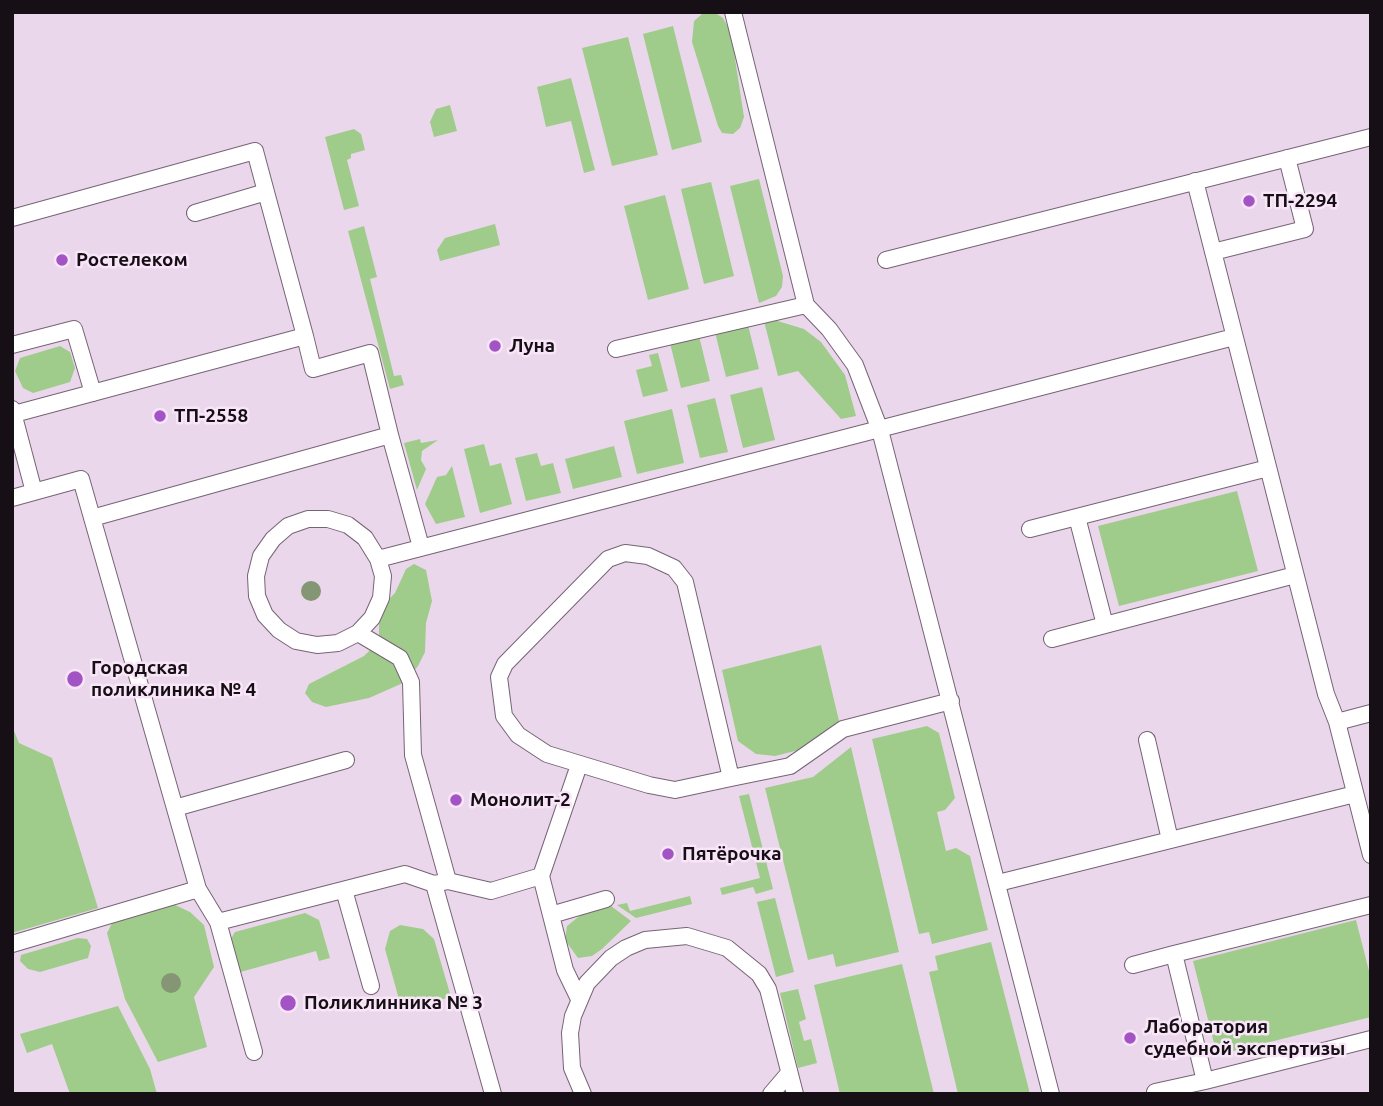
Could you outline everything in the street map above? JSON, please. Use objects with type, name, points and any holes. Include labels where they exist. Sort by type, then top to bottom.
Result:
[{"type":"lane","points":[[733,12],[806,305],[830,329],[855,365],[880,430],[1051,1094]]},
{"type":"lane","points":[[886,260],[1371,137]]},
{"type":"lane","points":[[12,218],[255,151],[313,369],[370,353],[421,547]]},
{"type":"lane","points":[[1213,253],[1305,229],[1287,158]]},
{"type":"lane","points":[[1195,181],[1326,694],[1337,722],[1371,855]]},
{"type":"lane","points":[[195,213],[266,192]]},
{"type":"lane","points":[[616,349],[806,305]]},
{"type":"lane","points":[[12,345],[74,329],[93,393]]},
{"type":"lane","points":[[34,492],[13,412],[305,336]]},
{"type":"lane","points":[[378,559],[1234,337]]},
{"type":"lane","points":[[93,518],[390,435]]},
{"type":"lane","points":[[1030,529],[1268,468]]},
{"type":"lane","points":[[12,498],[81,479],[198,889],[218,922],[254,1052]]},
{"type":"lane","points":[[1077,517],[1105,625]]},
{"type":"lane","points":[[308,519],[328,519],[348,525],[365,538],[378,559],[383,576],[381,598],[372,618],[358,633],[338,643],[317,645],[296,641],[279,630],[265,615],[257,596],[256,576],[261,556],[273,539],[288,526],[308,519]]},
{"type":"lane","points":[[731,778],[685,582],[674,568],[648,556],[625,553],[607,559],[514,652],[499,677],[504,716],[517,735],[547,754],[675,790],[790,766],[843,729],[950,701]]},
{"type":"lane","points":[[1052,639],[1295,575]]},
{"type":"lane","points":[[358,633],[400,658],[411,682],[413,754],[493,1094]]},
{"type":"lane","points":[[1337,722],[1371,713]]},
{"type":"lane","points":[[1147,740],[1170,840]]},
{"type":"lane","points":[[176,809],[346,760]]},
{"type":"lane","points":[[579,765],[541,876],[565,970],[579,999]]},
{"type":"lane","points":[[998,883],[1355,794]]},
{"type":"lane","points":[[218,922],[405,874],[491,891],[541,876]]},
{"type":"lane","points":[[12,944],[198,889]]},
{"type":"lane","points":[[344,890],[371,986]]},
{"type":"lane","points":[[551,915],[606,900]]},
{"type":"lane","points":[[1133,965],[1371,905]]},
{"type":"lane","points":[[583,1094],[572,1068],[569,1049],[570,1033],[579,999],[598,970],[626,948],[666,936],[707,940],[727,948],[759,974],[768,989],[795,1094]]},
{"type":"lane","points":[[1174,954],[1205,1081]]},
{"type":"lane","points":[[1155,1092],[1371,1039]]},
{"type":"lane","points":[[771,1094],[789,1073]]},
{"type":"green space","points":[[714,12],[723,18],[731,33],[744,117],[740,128],[733,134],[722,133],[718,126],[692,42],[694,21],[702,14]]},
{"type":"green space","points":[[673,26],[702,142],[672,150],[643,34]]},
{"type":"green space","points":[[628,37],[658,155],[612,166],[582,48]]},
{"type":"green space","points":[[571,78],[595,170],[584,173],[571,121],[546,127],[537,87]]},
{"type":"green space","points":[[450,105],[457,131],[434,137],[430,122],[436,109]]},
{"type":"green space","points":[[354,129],[361,134],[365,150],[351,154],[351,158],[347,160],[359,206],[344,210],[325,137]]},
{"type":"green space","points":[[759,179],[783,276],[782,287],[776,296],[759,303],[730,186]]},
{"type":"green space","points":[[711,182],[734,276],[704,284],[681,189]]},
{"type":"green space","points":[[665,195],[689,289],[648,300],[624,206]]},
{"type":"green space","points":[[495,224],[500,245],[440,261],[437,250],[445,238]]},
{"type":"green space","points":[[364,226],[377,277],[370,279],[394,376],[401,375],[404,385],[390,389],[348,231]]},
{"type":"green space","points":[[771,319],[804,329],[821,342],[845,375],[856,416],[841,419],[798,371],[778,376],[764,321]]},
{"type":"green space","points":[[748,325],[759,369],[726,377],[715,332]]},
{"type":"green space","points":[[699,336],[710,381],[681,388],[670,343]]},
{"type":"green space","points":[[60,346],[70,352],[75,368],[70,382],[33,393],[23,388],[15,371],[20,358]]},
{"type":"green space","points":[[658,353],[668,391],[643,397],[636,370],[652,366],[649,355]]},
{"type":"green space","points":[[762,387],[775,440],[743,448],[730,395]]},
{"type":"green space","points":[[715,398],[728,452],[700,458],[687,405]]},
{"type":"green space","points":[[672,409],[684,463],[637,474],[624,421]]},
{"type":"green space","points":[[420,439],[421,443],[438,440],[422,451],[421,460],[426,469],[417,490],[404,443]]},
{"type":"green space","points":[[484,444],[490,466],[501,463],[512,504],[480,513],[464,449]]},
{"type":"green space","points":[[614,446],[622,477],[573,489],[565,459]]},
{"type":"green space","points":[[537,453],[541,466],[553,463],[561,493],[526,501],[515,458]]},
{"type":"green space","points":[[452,466],[465,517],[436,524],[425,504],[437,477],[446,475]]},
{"type":"green space","points":[[1237,491],[1258,571],[1119,606],[1098,526]]},
{"type":"green space","points":[[414,564],[426,570],[432,601],[426,623],[425,652],[418,666],[403,683],[369,698],[326,707],[312,702],[305,693],[309,684],[364,656],[373,647],[379,637],[379,619],[387,601],[395,593],[406,569]]},
{"type":"green space","points":[[821,645],[839,721],[799,750],[775,756],[756,754],[738,741],[722,670]]},
{"type":"green space","points":[[12,726],[19,743],[52,758],[98,908],[12,933]]},
{"type":"green space","points":[[927,726],[939,733],[955,798],[945,810],[937,812],[946,851],[956,848],[970,856],[988,930],[932,944],[929,932],[919,934],[872,739]]},
{"type":"green space","points":[[851,747],[899,952],[836,967],[833,954],[808,960],[765,788],[813,777]]},
{"type":"green space","points":[[749,794],[773,889],[756,894],[753,887],[722,895],[720,888],[760,878],[739,796]]},
{"type":"green space","points":[[690,896],[692,904],[636,918],[617,905],[627,903],[630,911]]},
{"type":"green space","points":[[775,898],[794,972],[776,977],[757,902]]},
{"type":"green space","points":[[173,904],[190,912],[204,925],[214,967],[194,997],[207,1047],[158,1062],[125,999],[107,933],[113,921]]},
{"type":"green space","points":[[611,906],[631,921],[592,956],[578,958],[565,940],[567,926],[582,914]]},
{"type":"green space","points":[[305,913],[319,920],[330,958],[319,961],[316,951],[237,973],[230,940],[235,932]]},
{"type":"green space","points":[[1356,920],[1371,979],[1371,1017],[1217,1055],[1193,961]]},
{"type":"green space","points":[[400,925],[423,929],[434,939],[451,997],[402,1010],[385,949],[390,931]]},
{"type":"green space","points":[[78,938],[87,939],[91,946],[88,958],[40,972],[28,969],[20,961],[21,955]]},
{"type":"green space","points":[[991,942],[1029,1094],[958,1094],[929,972],[938,970],[935,956]]},
{"type":"green space","points":[[902,964],[934,1094],[840,1094],[814,985]]},
{"type":"green space","points":[[798,989],[806,1019],[799,1022],[804,1041],[811,1039],[817,1063],[798,1068],[780,993]]},
{"type":"green space","points":[[118,1006],[150,1069],[157,1094],[70,1094],[52,1044],[27,1053],[20,1034]]},
{"type":"place","name":"ТП-2294","points":[[1249,201]]},
{"type":"place","name":"Ростелеком","points":[[62,260]]},
{"type":"place","name":"Луна","points":[[495,346]]},
{"type":"place","name":"ТП-2558","points":[[160,416]]},
{"type":"place","name":"Городская поликлиника № 4","points":[[75,679]]},
{"type":"place","name":"Монолит-2","points":[[456,800]]},
{"type":"place","name":"Пятёрочка","points":[[668,854]]},
{"type":"place","name":"Поликлинника № 3","points":[[288,1003]]},
{"type":"place","name":"Лаборатория судебной экспертизы","points":[[1130,1038]]}]
